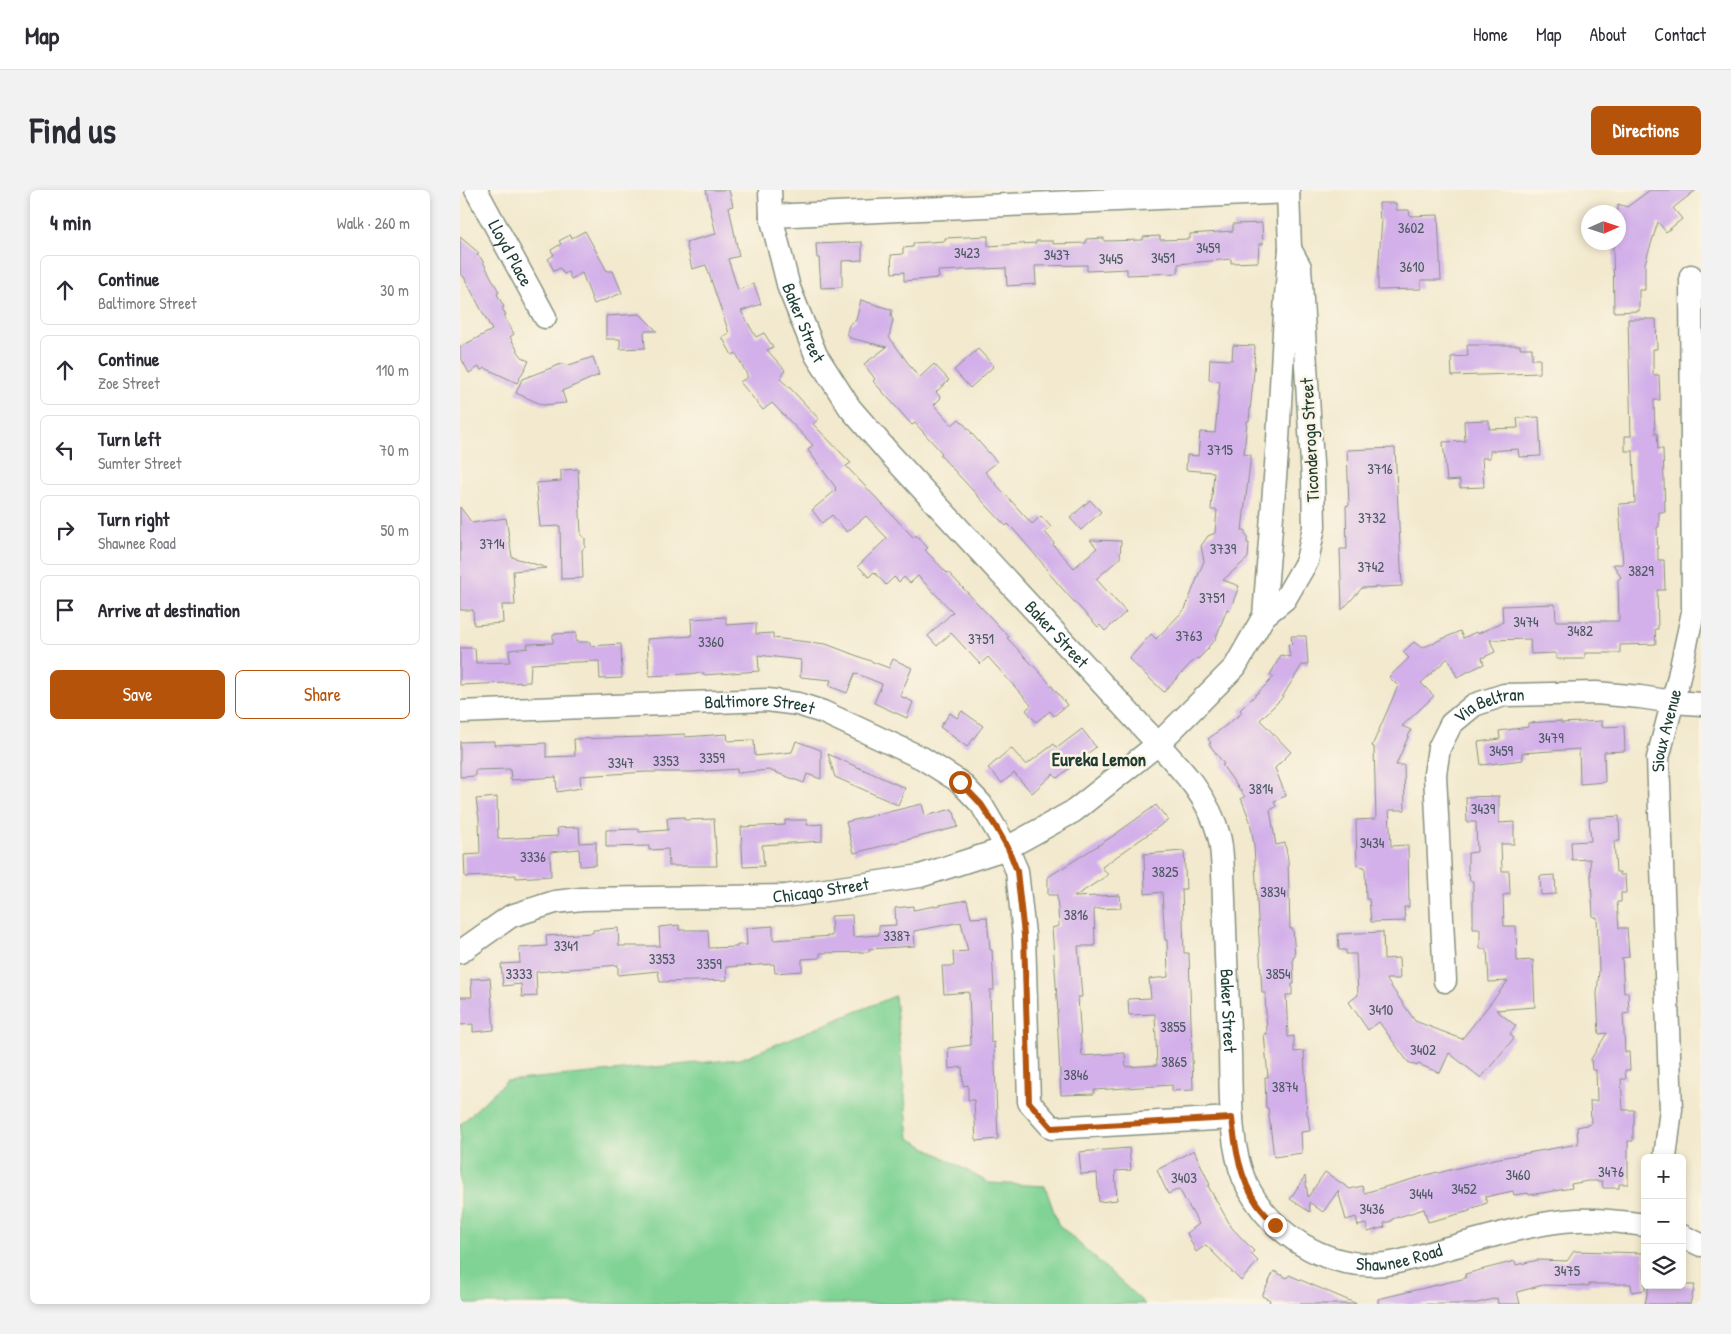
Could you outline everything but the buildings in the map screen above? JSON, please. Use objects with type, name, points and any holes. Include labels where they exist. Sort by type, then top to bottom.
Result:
[{"type":"street","name":"Lloyd Place","points":[[476,190],[545,317]]},
{"type":"street","name":"Baker Street","points":[[770,190],[771,216],[789,288],[816,355],[850,408],[889,453],[1192,781],[1209,808],[1219,837],[1223,871],[1232,1118]]},
{"type":"street","points":[[771,216],[1288,191]]},
{"type":"street","name":"Ticonderoga Street","points":[[1264,616],[1278,440],[1290,249],[1288,191]]},
{"type":"street","name":"Ticonderoga Street","points":[[1158,744],[1235,667],[1264,616],[1285,599],[1307,561],[1314,527],[1313,471],[1300,267],[1290,249]]},
{"type":"street","name":"Sioux Avenue","points":[[1665,1154],[1671,1109],[1658,758],[1694,612],[1691,276]]},
{"type":"street","name":"Via Beltran","points":[[1445,981],[1435,774],[1440,748],[1451,724],[1474,704],[1504,696],[1596,692],[1701,704]]},
{"type":"street","name":"Baltimore Street","points":[[460,712],[767,700],[798,704],[823,712],[922,758],[960,782],[981,804],[1008,848],[1017,871],[1024,935],[1029,1102],[1052,1128],[1232,1118]]},
{"type":"street","name":"Chicago Street","points":[[460,952],[511,916],[555,902],[582,899],[786,896],[920,876],[1008,848],[1074,810],[1158,744]]},
{"type":"street","name":"Shawnee Road","points":[[1232,1118],[1234,1140],[1244,1177],[1257,1204],[1275,1225],[1296,1242],[1327,1257],[1357,1263],[1386,1264],[1546,1223],[1606,1220],[1641,1224]]},
{"type":"street","points":[[1686,1238],[1701,1245]]},
{"type":"green space","points":[[895,996],[909,1138],[989,1183],[1045,1186],[1058,1224],[1145,1304],[460,1304],[460,1125],[506,1081],[740,1059]]},
{"type":"district","name":"Eureka Lemon","points":[[1099,759]]},
{"type":"route","points":[[960,782],[981,804],[996,827],[1008,848],[1017,871],[1024,935],[1029,1102],[1052,1128],[1232,1118],[1234,1140],[1244,1177],[1257,1204],[1275,1225]]}]
